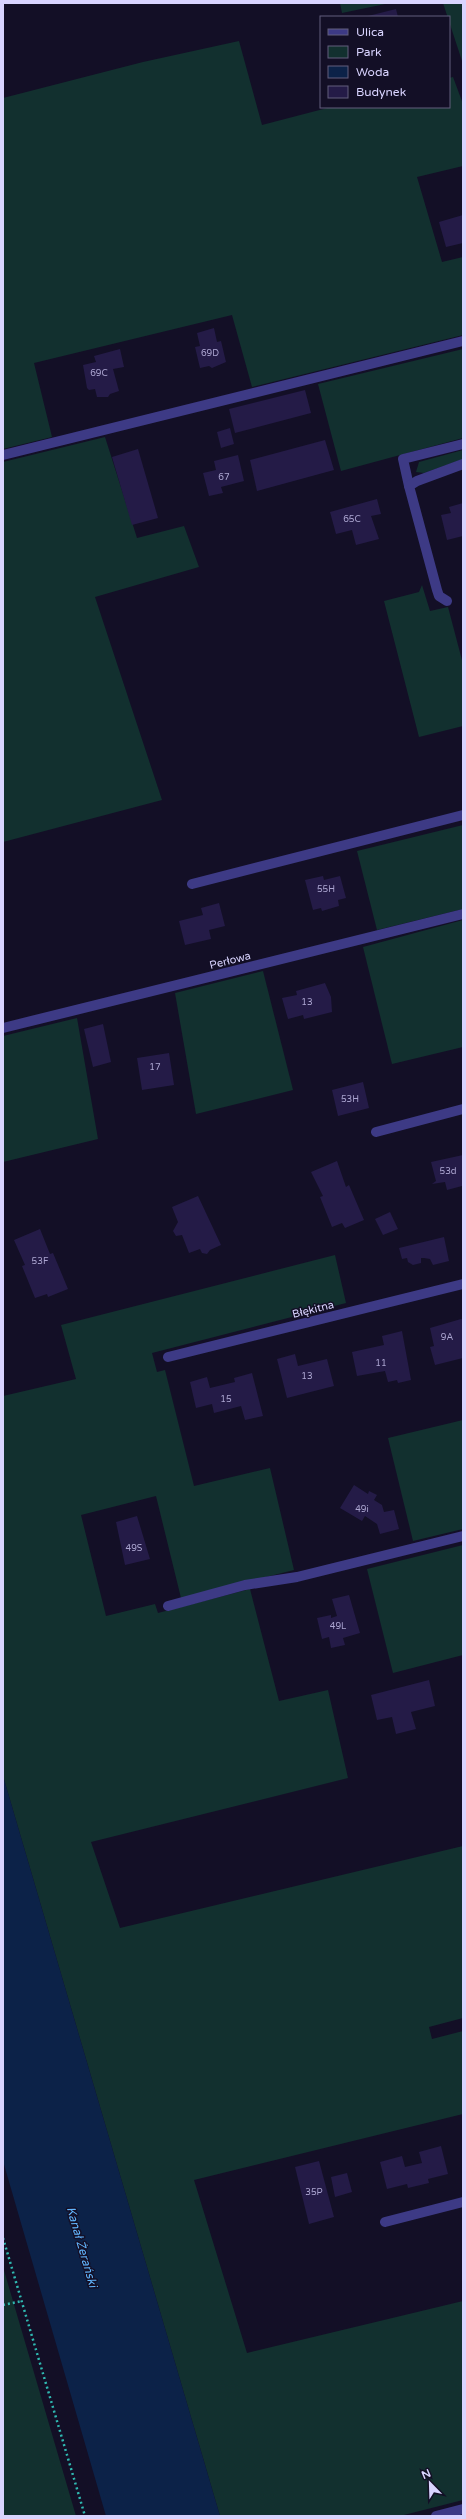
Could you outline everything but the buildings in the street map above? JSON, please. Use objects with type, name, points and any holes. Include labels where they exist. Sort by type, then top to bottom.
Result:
[{"type":"street","points":[[3,455],[463,341]]},
{"type":"street","points":[[447,601],[439,596],[437,590],[403,459],[463,444]]},
{"type":"street","points":[[409,486],[423,478],[463,464]]},
{"type":"street","points":[[192,884],[463,815]]},
{"type":"street","name":"Perłowa","points":[[3,1028],[463,914]]},
{"type":"street","points":[[376,1132],[463,1109]]},
{"type":"street","name":"Błękitna","points":[[168,1357],[463,1284]]},
{"type":"street","points":[[168,1606],[245,1585],[297,1577],[463,1536]]},
{"type":"street","points":[[385,2222],[463,2202]]},
{"type":"street","points":[[436,2516],[463,2509]]},
{"type":"path","points":[[3,2238],[85,2516]]},
{"type":"path","points":[[3,2305],[22,2301]]},
{"type":"green space","points":[[340,3],[390,3],[342,13]]},
{"type":"green space","points":[[443,3],[463,3],[463,64],[450,24],[450,16],[447,16]]},
{"type":"green space","points":[[239,41],[262,125],[327,108],[450,108],[450,78],[453,77],[463,104],[463,166],[417,177],[442,262],[463,257],[463,335],[252,387],[232,315],[34,363],[52,437],[3,449],[3,98],[143,62]]},
{"type":"green space","points":[[463,349],[463,438],[341,471],[318,384]]},
{"type":"green space","points":[[105,437],[137,538],[184,526],[199,567],[95,597],[162,800],[3,842],[3,462]]},
{"type":"green space","points":[[463,450],[463,459],[424,473],[416,472],[419,462]]},
{"type":"green space","points":[[422,585],[430,611],[448,607],[463,664],[463,726],[419,737],[384,601],[419,592]]},
{"type":"green space","points":[[463,825],[463,909],[377,930],[357,851]]},
{"type":"green space","points":[[463,920],[463,1047],[392,1064],[363,947]]},
{"type":"green space","points":[[263,971],[293,1090],[196,1114],[175,993]]},
{"type":"green space","points":[[77,1018],[98,1139],[3,1162],[3,1036]]},
{"type":"green space","points":[[335,1255],[346,1303],[152,1353],[157,1372],[165,1370],[194,1486],[270,1468],[294,1570],[181,1598],[156,1496],[81,1515],[106,1616],[155,1604],[158,1613],[250,1589],[279,1701],[328,1690],[348,1778],[91,1842],[120,1928],[463,1846],[463,2018],[429,2027],[432,2039],[463,2031],[463,2114],[194,2180],[247,2353],[463,2301],[463,2500],[400,2516],[220,2516],[3,1776],[3,1396],[76,1379],[61,1325]]},
{"type":"green space","points":[[463,1420],[463,1529],[413,1541],[388,1438]]},
{"type":"green space","points":[[463,1545],[463,1655],[393,1673],[367,1569]]},
{"type":"green space","points":[[3,2267],[76,2516],[3,2516]]},
{"type":"water","name":"Kanał Żerański","points":[[3,1776],[220,2516],[106,2516],[3,2161]]}]
